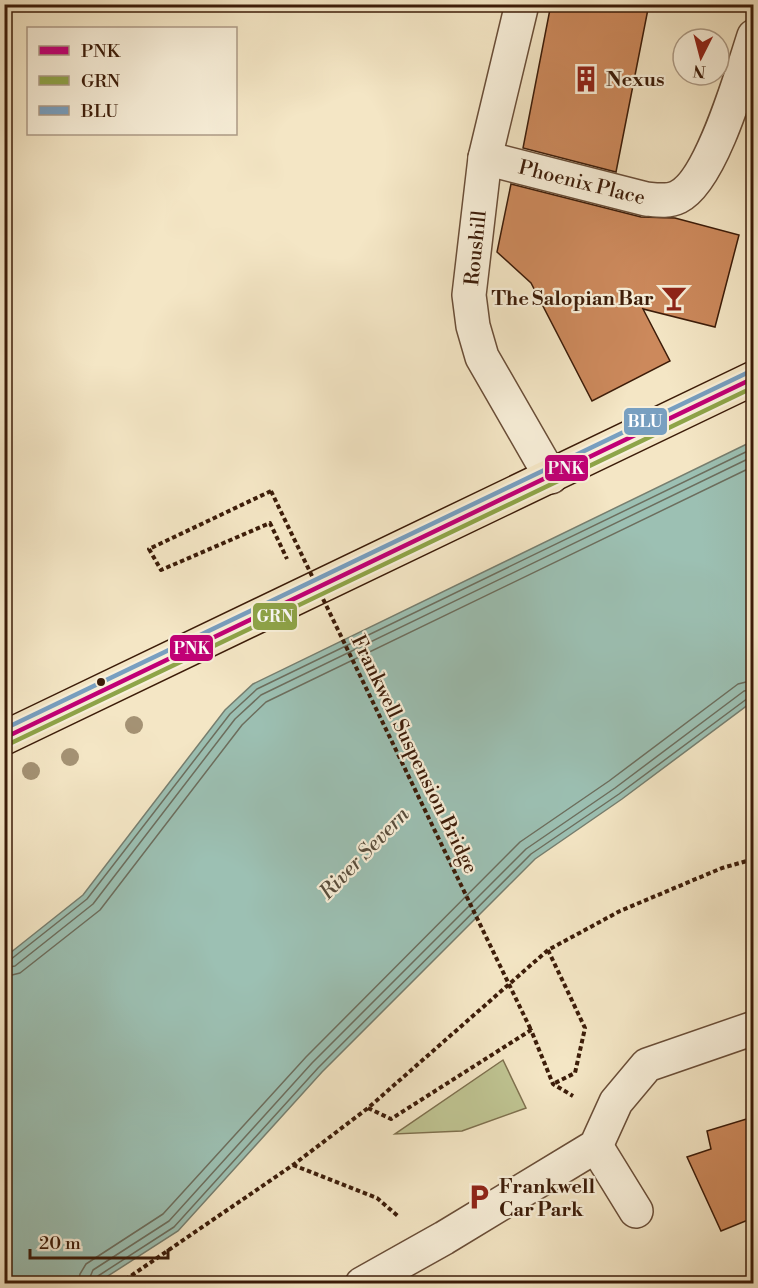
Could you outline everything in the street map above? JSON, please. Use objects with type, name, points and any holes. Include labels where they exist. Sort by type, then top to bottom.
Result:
[{"type":"main road","points":[[4,738],[753,378]]},
{"type":"street","name":"Roushill","points":[[522,4],[485,158],[469,295],[473,326],[482,357],[551,477]]},
{"type":"street","name":"Phoenix Place","points":[[485,158],[646,199],[666,201],[679,197],[693,186],[730,110],[753,36]]},
{"type":"street","points":[[362,1284],[596,1146],[616,1101],[647,1065],[753,1028]]},
{"type":"street","points":[[596,1146],[636,1211]]},
{"type":"path","name":"Frankwell Suspension Bridge","points":[[289,562],[270,523],[161,570],[149,549],[271,491],[531,1030],[553,1084],[575,1073],[585,1028],[548,950]]},
{"type":"path","points":[[119,1284],[293,1165],[368,1108],[548,950],[620,911],[722,867],[753,859]]},
{"type":"path","points":[[368,1108],[392,1119],[531,1030]]},
{"type":"path","points":[[293,1165],[377,1198],[429,1245]]},
{"type":"green space","points":[[503,1060],[526,1108],[462,1131],[395,1134]]},
{"type":"water","name":"River Severn","points":[[753,441],[753,701],[622,799],[535,859],[322,1072],[178,1231],[97,1283],[5,1283],[5,957],[83,895],[225,710],[253,684]]},
{"type":"building","name":"Nexus","points":[[551,4],[649,4],[616,172],[523,148]]},
{"type":"building","name":"The Salopian Bar","points":[[511,184],[641,217],[675,218],[739,235],[715,327],[643,309],[670,361],[592,401],[531,283],[497,252]]},
{"type":"building","points":[[753,1117],[753,1218],[721,1231],[687,1157],[711,1149],[707,1131]]},
{"type":"transit line","name":"BLU","points":[[4,729],[751,371]]},
{"type":"transit line","name":"PNK","points":[[4,738],[754,378]]},
{"type":"transit line","name":"GRN","points":[[7,745],[754,387]]},
{"type":"place","name":"Nexus","points":[[586,79]]},
{"type":"place","name":"The Salopian Bar","points":[[674,298]]},
{"type":"place","name":"Frankwell Car Park","points":[[479,1197]]}]
